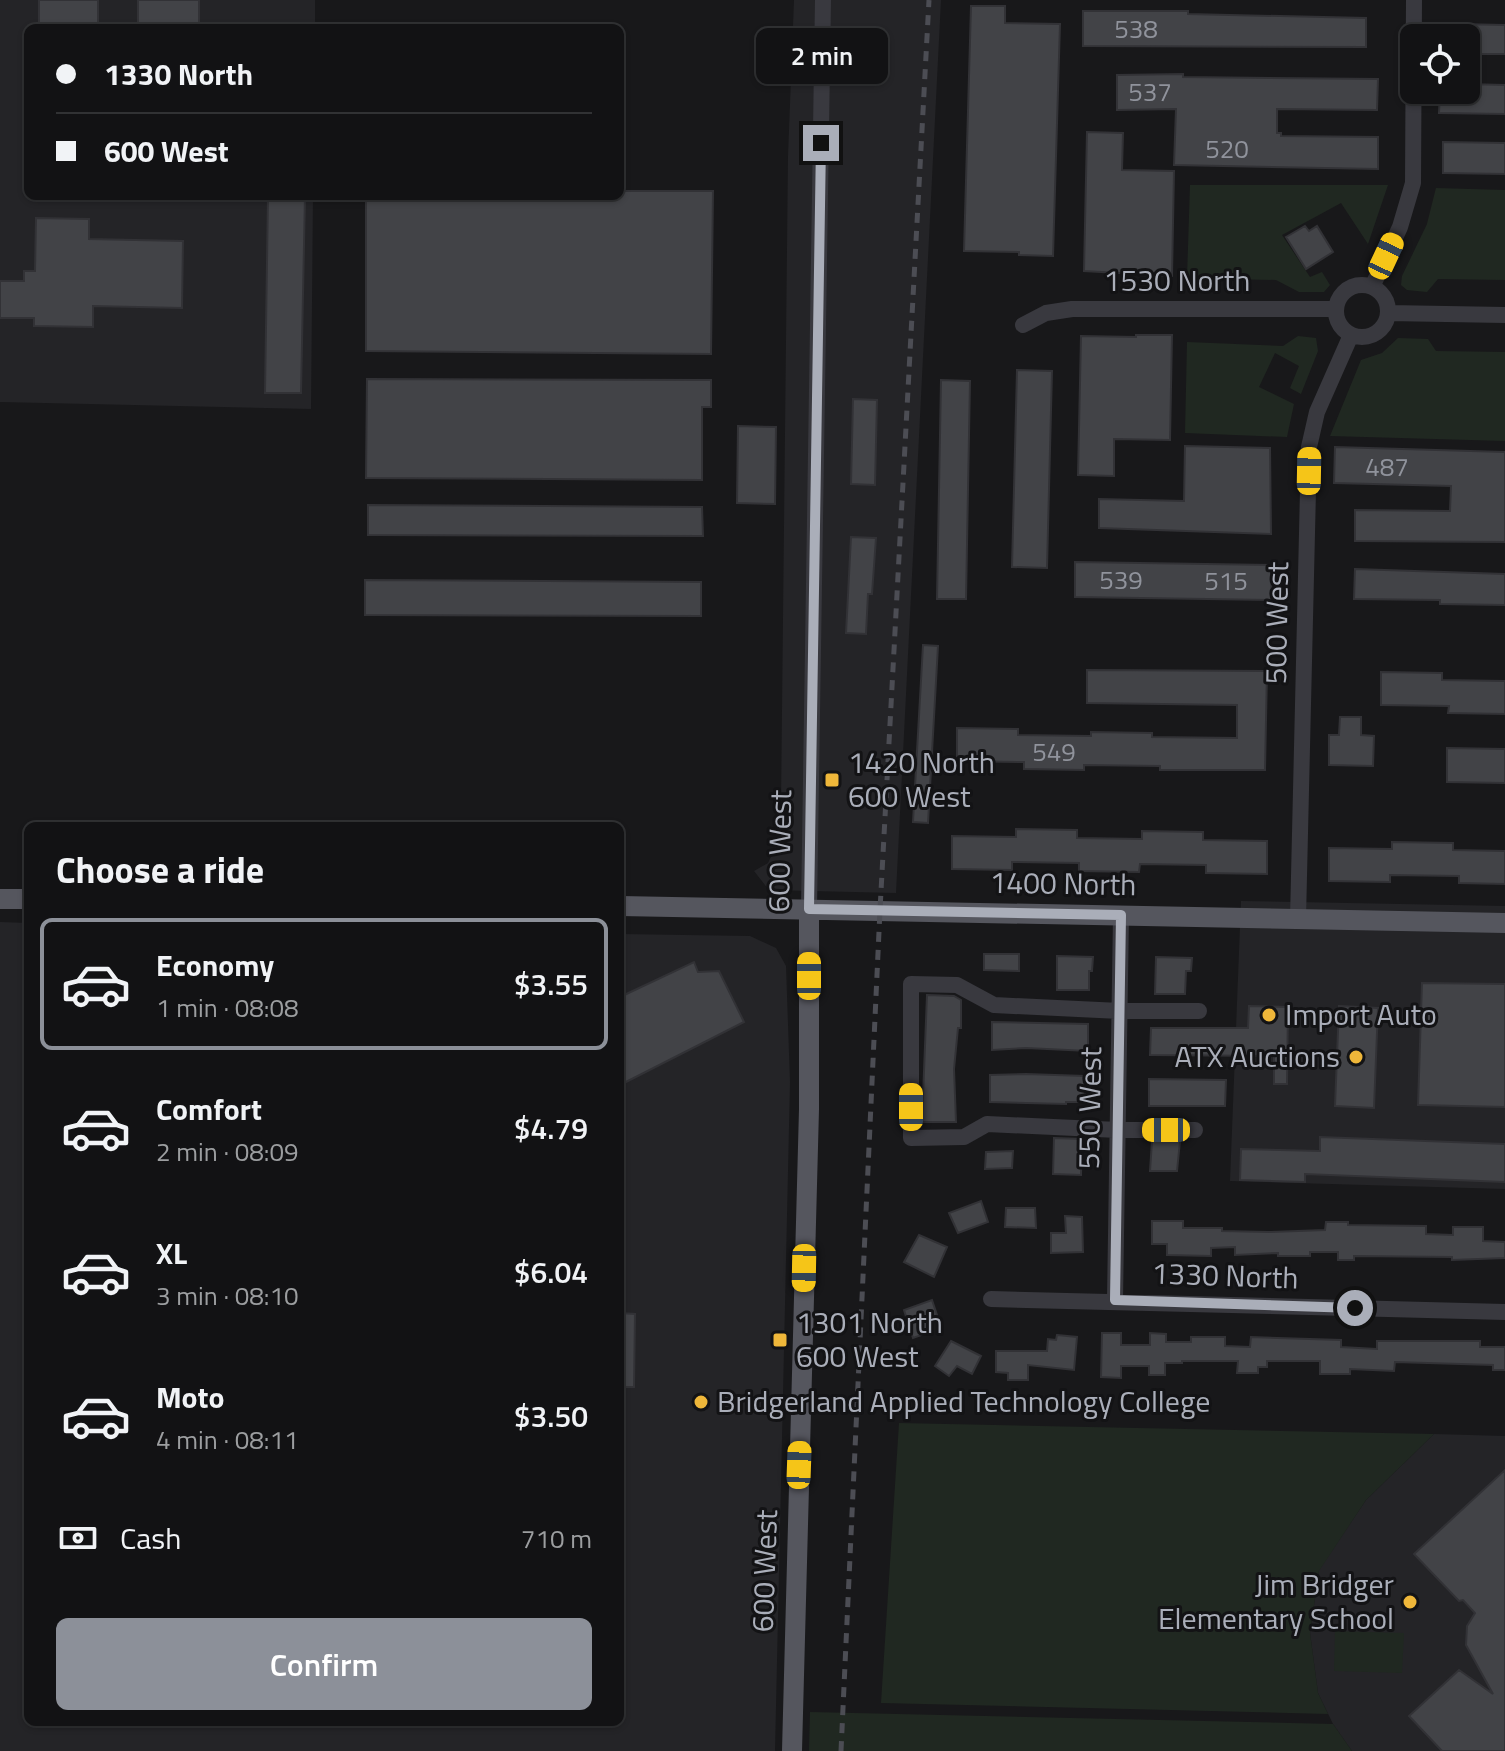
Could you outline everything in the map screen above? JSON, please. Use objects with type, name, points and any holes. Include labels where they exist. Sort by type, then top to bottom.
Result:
[{"type":"main road","points":[[0,899],[24,899]]},
{"type":"main road","name":"1400 North","points":[[624,906],[1505,923]]},
{"type":"main road","name":"600 West","points":[[792,1751],[809,1109],[809,909]]},
{"type":"street","name":"600 West","points":[[809,909],[823,0]]},
{"type":"street","points":[[1372,287],[1400,227],[1413,183],[1414,0]]},
{"type":"street","points":[[1364,285],[1372,287],[1384,297],[1388,313],[1386,321],[1375,334],[1368,337],[1351,335],[1339,325],[1335,309],[1341,294],[1364,285]]},
{"type":"street","name":"1530 North","points":[[1023,325],[1046,313],[1072,309],[1335,309]]},
{"type":"street","points":[[1388,313],[1505,315]]},
{"type":"street","name":"500 West","points":[[1298,919],[1309,447],[1317,412],[1351,335]]},
{"type":"street","name":"550 West","points":[[1115,1300],[1121,915]]},
{"type":"street","points":[[1195,1130],[987,1124],[964,1137],[911,1138],[911,984],[957,985],[994,1005],[1199,1011]]},
{"type":"street","name":"1330 North","points":[[991,1299],[1505,1312]]},
{"type":"shaded area","points":[[0,0],[315,0],[315,24],[24,24],[24,200],[313,200],[311,409],[0,402]]},
{"type":"shaded area","points":[[794,0],[941,0],[896,893],[769,890],[754,871],[768,863],[775,848],[781,803],[788,156]]},
{"type":"shaded area","points":[[1190,185],[1388,185],[1368,244],[1341,203],[1282,235],[1310,277],[1322,272],[1330,285],[1324,292],[1299,292],[1276,280],[1187,278]]},
{"type":"shaded area","points":[[1436,188],[1505,190],[1505,280],[1438,279],[1427,292],[1407,290],[1401,285],[1402,276],[1427,224]]},
{"type":"shaded area","points":[[1298,336],[1316,338],[1318,351],[1301,394],[1290,388],[1299,366],[1275,353],[1259,387],[1294,404],[1287,437],[1185,433],[1187,342],[1283,346]]},
{"type":"shaded area","points":[[1398,338],[1428,339],[1436,351],[1505,352],[1505,441],[1330,436],[1361,360],[1382,353]]},
{"type":"shaded area","points":[[1241,901],[1505,906],[1505,1189],[1230,1181]]},
{"type":"shaded area","name":"Bridgerland Applied Technology College","points":[[0,922],[24,923],[24,1726],[624,1726],[624,934],[750,936],[776,948],[786,966],[790,1082],[775,1751],[0,1751]]},
{"type":"shaded area","points":[[899,1423],[1434,1434],[1366,1500],[1319,1571],[1310,1633],[1318,1693],[1328,1714],[881,1703]]},
{"type":"shaded area","name":"Jim Bridger Elementary School","points":[[1434,1434],[1505,1436],[1505,1751],[1352,1751],[1333,1724],[1318,1693],[1310,1633],[1319,1570],[1366,1500]]},
{"type":"shaded area","points":[[1335,1631],[1404,1633],[1402,1673],[1334,1671]]},
{"type":"shaded area","points":[[810,1712],[1333,1724],[1352,1751],[809,1751]]},
{"type":"building","points":[[39,0],[98,0],[98,24],[39,24]]},
{"type":"building","points":[[138,0],[199,0],[199,24],[138,24]]},
{"type":"building","points":[[971,6],[1005,6],[1005,23],[1060,24],[1053,256],[964,251]]},
{"type":"building","points":[[1083,11],[1188,11],[1188,14],[1366,18],[1366,47],[1083,46]]},
{"type":"building","points":[[1480,24],[1505,25],[1505,54],[1480,54]]},
{"type":"building","points":[[1183,74],[1183,77],[1378,79],[1377,110],[1277,109],[1277,133],[1281,136],[1378,137],[1378,169],[1174,165],[1176,109],[1117,110],[1117,75]]},
{"type":"building","points":[[1480,84],[1505,85],[1505,114],[1439,113],[1439,104],[1480,104]]},
{"type":"building","points":[[1087,132],[1123,133],[1122,170],[1174,171],[1172,276],[1084,271]]},
{"type":"building","points":[[1443,142],[1505,143],[1505,174],[1443,173]]},
{"type":"building","points":[[624,191],[713,191],[711,354],[366,351],[366,200],[624,200]]},
{"type":"building","points":[[268,200],[305,200],[301,393],[265,393]]},
{"type":"building","points":[[36,218],[89,219],[89,239],[183,241],[182,308],[93,306],[93,327],[34,326],[34,318],[0,318],[0,281],[24,281],[24,271],[35,271]]},
{"type":"building","points":[[1305,226],[1309,231],[1317,226],[1333,252],[1306,269],[1286,237]]},
{"type":"building","points":[[1172,335],[1170,440],[1114,439],[1114,476],[1078,475],[1081,336]]},
{"type":"building","points":[[1017,370],[1052,371],[1047,568],[1012,567]]},
{"type":"building","points":[[367,379],[711,380],[711,407],[702,407],[702,480],[366,478]]},
{"type":"building","points":[[941,380],[970,381],[966,599],[937,599]]},
{"type":"building","points":[[853,399],[877,400],[875,485],[851,484]]},
{"type":"building","points":[[738,426],[776,427],[775,504],[737,503]]},
{"type":"building","points":[[1185,446],[1270,448],[1271,534],[1099,528],[1099,499],[1184,501]]},
{"type":"building","points":[[1335,447],[1505,452],[1505,542],[1355,541],[1355,510],[1450,511],[1451,486],[1334,483]]},
{"type":"building","points":[[368,505],[702,507],[703,536],[368,535]]},
{"type":"building","points":[[851,537],[876,538],[866,634],[846,633]]},
{"type":"building","points":[[1075,562],[1272,565],[1271,600],[1075,597]]},
{"type":"building","points":[[1355,569],[1505,574],[1505,605],[1440,604],[1440,600],[1354,599]]},
{"type":"building","points":[[365,580],[701,582],[701,616],[365,615]]},
{"type":"building","points":[[923,645],[938,646],[928,823],[913,822]]},
{"type":"building","points":[[1087,670],[1267,671],[1265,770],[1160,770],[1160,766],[1084,765],[1084,770],[1024,769],[1024,762],[957,761],[957,728],[1018,729],[1018,735],[1091,736],[1091,732],[1152,733],[1152,737],[1237,738],[1237,705],[1087,703]]},
{"type":"building","points":[[1381,672],[1442,673],[1442,680],[1505,681],[1505,714],[1448,713],[1449,706],[1381,705]]},
{"type":"building","points":[[1340,717],[1361,717],[1361,735],[1374,736],[1373,766],[1329,765],[1329,735],[1339,735]]},
{"type":"building","points":[[1447,748],[1505,749],[1505,783],[1447,782]]},
{"type":"building","points":[[1016,829],[1077,830],[1077,838],[1142,839],[1142,831],[1203,832],[1203,840],[1267,841],[1267,874],[1206,873],[1206,865],[1140,864],[1139,872],[1079,871],[1079,863],[1012,862],[1012,870],[952,869],[952,836],[1016,837]]},
{"type":"building","points":[[1392,842],[1453,843],[1453,850],[1505,851],[1505,884],[1459,883],[1459,876],[1390,875],[1390,882],[1329,881],[1329,848],[1392,849]]},
{"type":"building","points":[[984,954],[1019,954],[1019,971],[984,970]]},
{"type":"building","points":[[1057,956],[1093,957],[1089,990],[1057,990]]},
{"type":"building","points":[[1156,957],[1192,958],[1191,971],[1186,971],[1185,994],[1155,994]]},
{"type":"building","points":[[694,962],[698,972],[719,971],[744,1022],[624,1083],[624,995]]},
{"type":"building","points":[[1422,983],[1505,984],[1505,1107],[1418,1105]]},
{"type":"building","points":[[927,995],[954,996],[961,1000],[961,1028],[958,1028],[954,1069],[956,1122],[922,1122]]},
{"type":"building","points":[[1249,1006],[1288,1007],[1287,1084],[1274,1084],[1274,1056],[1150,1055],[1151,1028],[1248,1028]]},
{"type":"building","name":"ATX Auctions","points":[[1339,1006],[1378,1008],[1374,1108],[1335,1106]]},
{"type":"building","points":[[992,1022],[1088,1024],[1088,1051],[992,1050]]},
{"type":"building","points":[[990,1075],[1085,1076],[1085,1102],[990,1102]]},
{"type":"building","points":[[1149,1079],[1226,1080],[1225,1106],[1149,1106]]},
{"type":"building","points":[[1320,1137],[1505,1144],[1505,1182],[1305,1174],[1305,1182],[1240,1180],[1241,1149],[1320,1151]]},
{"type":"building","points":[[1054,1138],[1082,1139],[1081,1175],[1053,1174]]},
{"type":"building","points":[[1152,1141],[1180,1141],[1177,1171],[1150,1171]]},
{"type":"building","points":[[1013,1151],[1012,1168],[985,1169],[986,1152]]},
{"type":"building","points":[[981,1201],[988,1222],[958,1233],[949,1213]]},
{"type":"building","points":[[1006,1208],[1035,1208],[1036,1228],[1005,1227]]},
{"type":"building","points":[[1065,1216],[1082,1217],[1083,1252],[1051,1253],[1051,1233],[1066,1233]]},
{"type":"building","points":[[1152,1221],[1183,1221],[1183,1228],[1269,1232],[1325,1230],[1326,1222],[1426,1226],[1426,1234],[1453,1235],[1453,1227],[1483,1227],[1483,1241],[1505,1242],[1505,1258],[1452,1260],[1452,1257],[1354,1256],[1354,1260],[1338,1260],[1338,1252],[1310,1252],[1310,1256],[1278,1256],[1278,1253],[1235,1255],[1235,1247],[1211,1248],[1211,1256],[1167,1255],[1167,1244],[1152,1244]]},
{"type":"building","points":[[919,1235],[947,1247],[934,1277],[904,1262]]},
{"type":"building","points":[[932,1300],[937,1315],[929,1319],[933,1331],[913,1338],[904,1310]]},
{"type":"building","points":[[624,1313],[635,1314],[634,1387],[624,1387]]},
{"type":"building","points":[[1102,1333],[1121,1333],[1121,1345],[1150,1345],[1150,1333],[1166,1334],[1166,1342],[1191,1342],[1191,1337],[1225,1337],[1225,1346],[1250,1347],[1251,1337],[1341,1340],[1341,1347],[1377,1349],[1377,1341],[1480,1341],[1480,1347],[1505,1347],[1505,1370],[1493,1370],[1493,1365],[1395,1362],[1394,1371],[1350,1369],[1350,1374],[1320,1374],[1320,1361],[1267,1361],[1267,1367],[1258,1367],[1258,1373],[1237,1373],[1238,1361],[1182,1361],[1165,1363],[1165,1375],[1149,1375],[1149,1366],[1121,1366],[1121,1378],[1101,1377]]},
{"type":"building","points":[[1057,1335],[1077,1337],[1074,1370],[1028,1365],[1028,1380],[1008,1380],[1008,1373],[996,1372],[996,1351],[1047,1351],[1048,1339],[1056,1340]]},
{"type":"building","points":[[951,1341],[981,1356],[972,1374],[957,1366],[949,1376],[935,1366]]},
{"type":"building","points":[[1505,1470],[1505,1751],[1442,1751],[1409,1716],[1459,1670],[1493,1694],[1466,1645],[1467,1626],[1475,1613],[1463,1600],[1459,1601],[1414,1554]]},
{"type":"railway","points":[[841,1751],[880,910],[929,0]]},
{"type":"place","name":"1420 North 600 West","points":[[832,780]]},
{"type":"place","name":"Import Auto","points":[[1269,1015]]},
{"type":"place","name":"ATX Auctions","points":[[1356,1057]]},
{"type":"place","name":"1301 North 600 West","points":[[780,1340]]},
{"type":"place","name":"Bridgerland Applied Technology College","points":[[701,1402]]},
{"type":"place","name":"Jim Bridger Elementary School","points":[[1410,1602]]},
{"type":"route","points":[[821,143],[809,909],[1121,915],[1115,1300],[1355,1308]]}]
